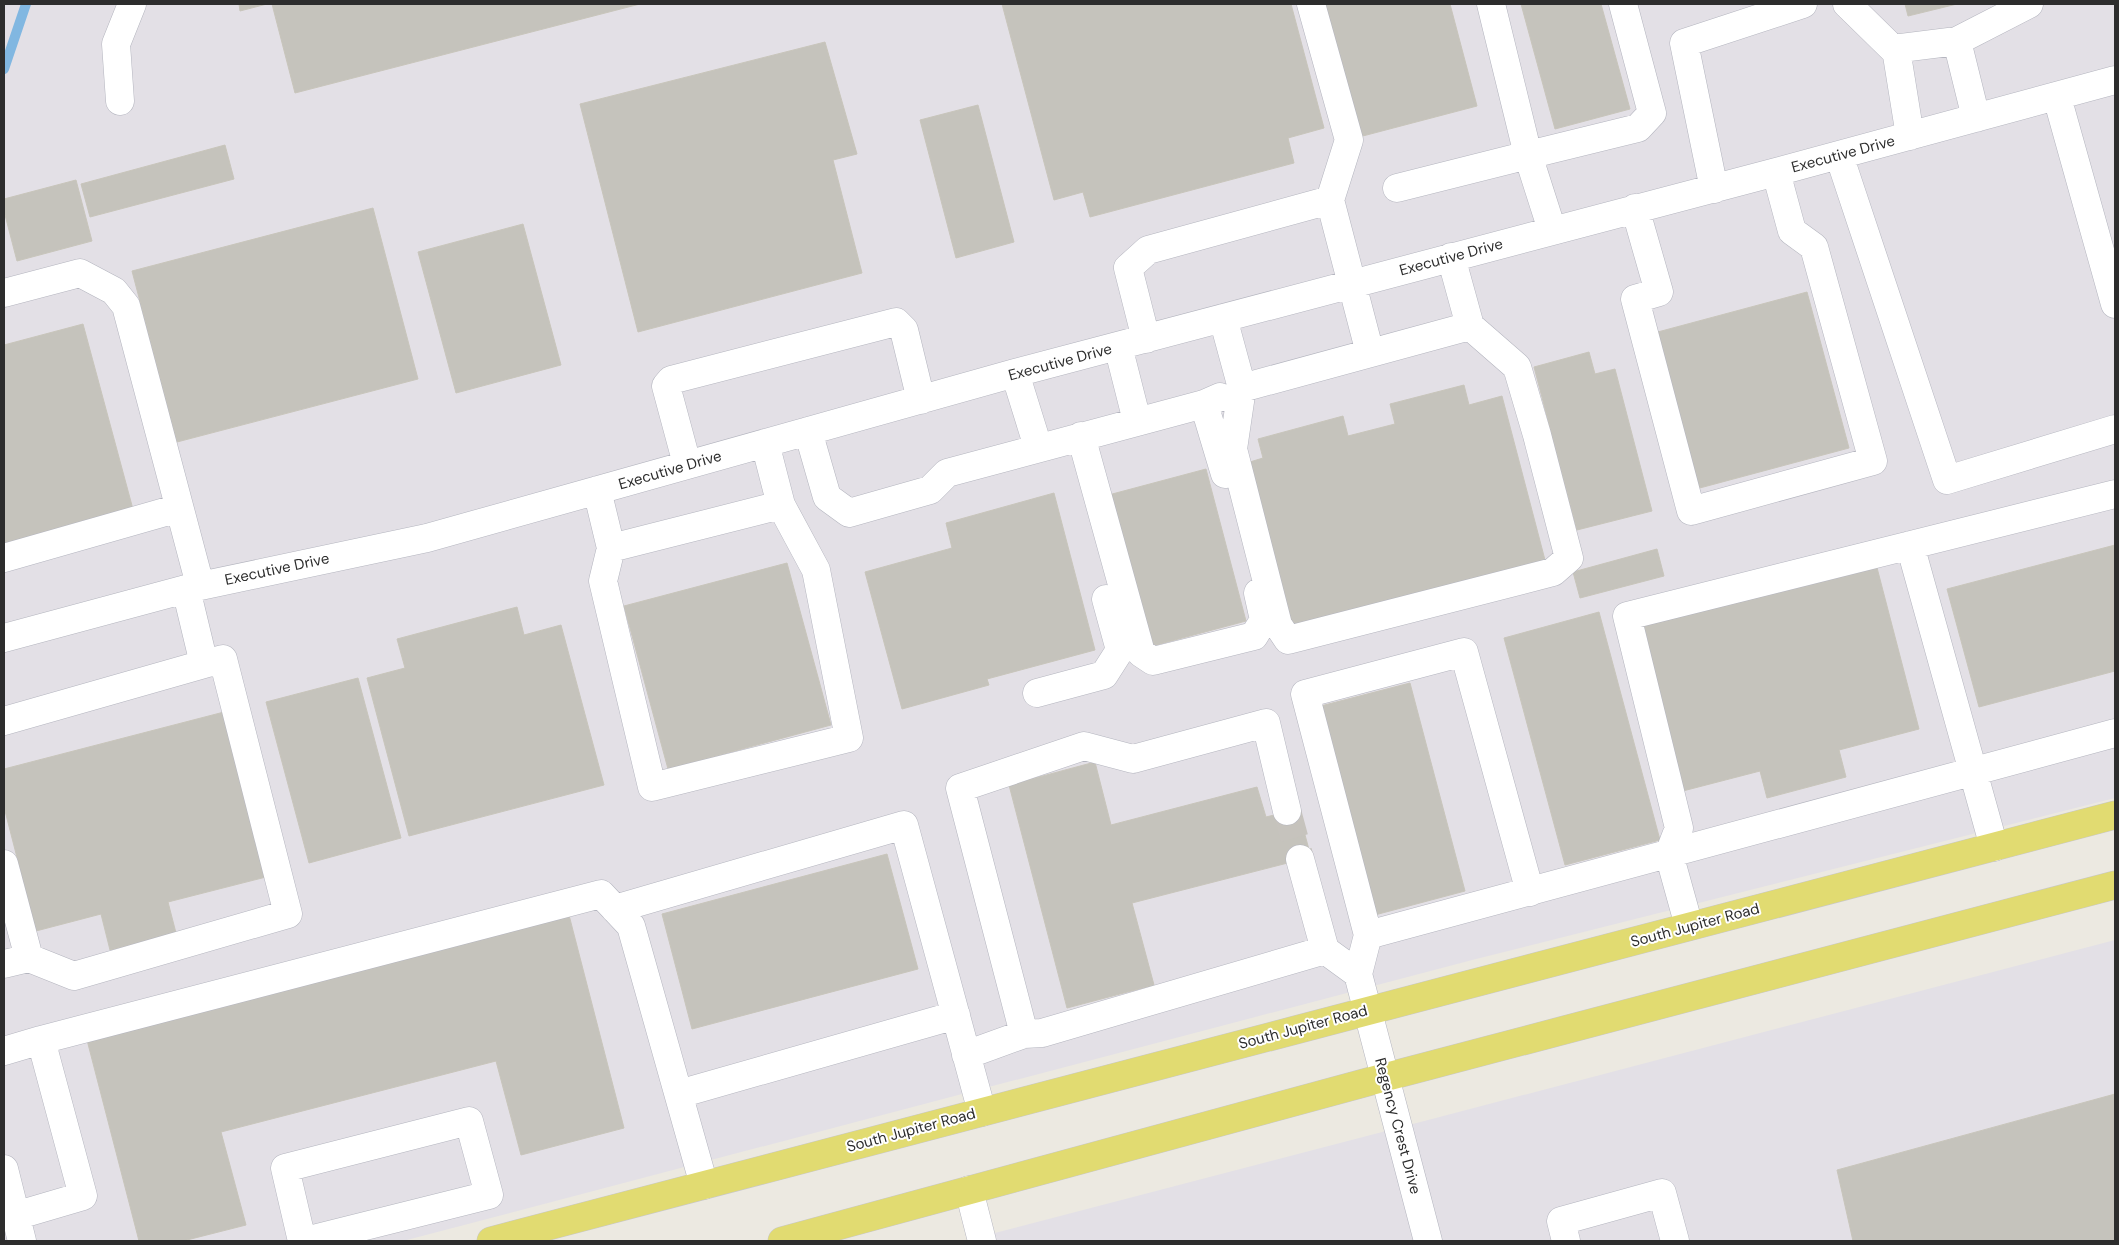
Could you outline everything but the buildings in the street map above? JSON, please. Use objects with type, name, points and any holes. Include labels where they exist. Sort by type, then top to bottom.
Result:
[{"type":"main road","name":"South Jupiter Road","points":[[491,1241],[560,1232],[704,1185],[2115,815]]},
{"type":"main road","points":[[782,1241],[1386,1077],[2115,885]]},
{"type":"street","points":[[120,101],[116,44],[132,4]]},
{"type":"street","points":[[1311,4],[1349,140],[1330,200],[1370,353]]},
{"type":"street","points":[[1491,4],[1528,155],[1552,230]]},
{"type":"street","points":[[1397,188],[1638,128],[1652,113],[1623,4]]},
{"type":"street","points":[[1714,188],[1684,43],[1803,4]]},
{"type":"street","points":[[1847,4],[1893,49],[1957,41],[2029,4]]},
{"type":"street","points":[[1957,41],[1976,118]]},
{"type":"street","points":[[1896,49],[1910,136]]},
{"type":"street","name":"Executive Drive","points":[[4,638],[193,587],[427,538],[1015,373],[1776,172],[2115,80]]},
{"type":"street","points":[[2056,97],[2115,304]]},
{"type":"street","points":[[1839,155],[1947,480],[2115,429]]},
{"type":"street","points":[[1634,208],[1660,292],[1635,299],[1691,511],[1873,461],[1814,247],[1792,231],[1776,172]]},
{"type":"street","points":[[1146,339],[1128,268],[1148,250],[1330,200]]},
{"type":"street","points":[[1223,318],[1242,388],[1233,449],[1278,625],[1288,640],[1553,572],[1569,558],[1517,367],[1470,326],[1451,257]]},
{"type":"street","points":[[4,293],[80,273],[114,291],[126,306],[179,508],[204,664]]},
{"type":"street","points":[[687,464],[666,386],[671,380],[896,322],[904,330],[921,400]]},
{"type":"street","points":[[808,431],[827,497],[848,513],[930,490],[947,473],[1038,447],[1204,404],[1242,388],[1470,326]]},
{"type":"street","points":[[1118,346],[1137,421]]},
{"type":"street","points":[[1015,373],[1038,447]]},
{"type":"street","points":[[1073,438],[1141,653],[1153,661],[1254,636],[1264,620],[1244,540],[1204,404]]},
{"type":"street","points":[[1037,693],[1104,675],[1120,650],[1073,438]]},
{"type":"street","points":[[597,490],[612,548],[603,581],[652,787],[849,738],[816,570],[781,505],[765,443]]},
{"type":"street","points":[[1689,926],[1669,854],[1679,828],[1627,616],[2115,494]]},
{"type":"street","points":[[612,548],[781,505]]},
{"type":"street","points":[[4,558],[179,508]]},
{"type":"street","points":[[1910,545],[1994,847]]},
{"type":"street","points":[[1300,859],[1324,950],[1358,974],[1368,935],[1305,694],[1464,652],[1530,892]]},
{"type":"street","points":[[4,721],[223,659],[288,914],[74,976],[16,961],[4,864]]},
{"type":"street","points":[[1024,1034],[960,788],[1084,746],[1133,760],[1266,723],[1288,812]]},
{"type":"street","points":[[1368,935],[2115,733]]},
{"type":"street","points":[[615,909],[904,825],[982,1112]]},
{"type":"street","points":[[4,1051],[601,894],[632,926],[704,1185]]},
{"type":"street","points":[[966,1055],[1024,1034],[1042,1033],[1324,950]]},
{"type":"street","name":"Regency Crest Drive","points":[[1358,974],[1428,1241]]},
{"type":"street","points":[[679,1094],[956,1015]]},
{"type":"street","points":[[4,1169],[19,1228],[83,1196],[41,1040]]},
{"type":"street","points":[[469,1120],[489,1195],[386,1231],[303,1241],[285,1168],[469,1120]]},
{"type":"street","points":[[969,1190],[982,1241]]},
{"type":"street","points":[[1566,1241],[1561,1221],[1662,1193],[1675,1241]]},
{"type":"shaded area","points":[[4,4],[2115,4],[2115,798],[1476,959],[403,1241],[4,1241]]},
{"type":"shaded area","points":[[2115,940],[2115,1241],[964,1241],[1432,1119]]},
{"type":"waterway","points":[[4,69],[26,4]]},
{"type":"tunnel","points":[[1287,811],[1300,859]]}]
